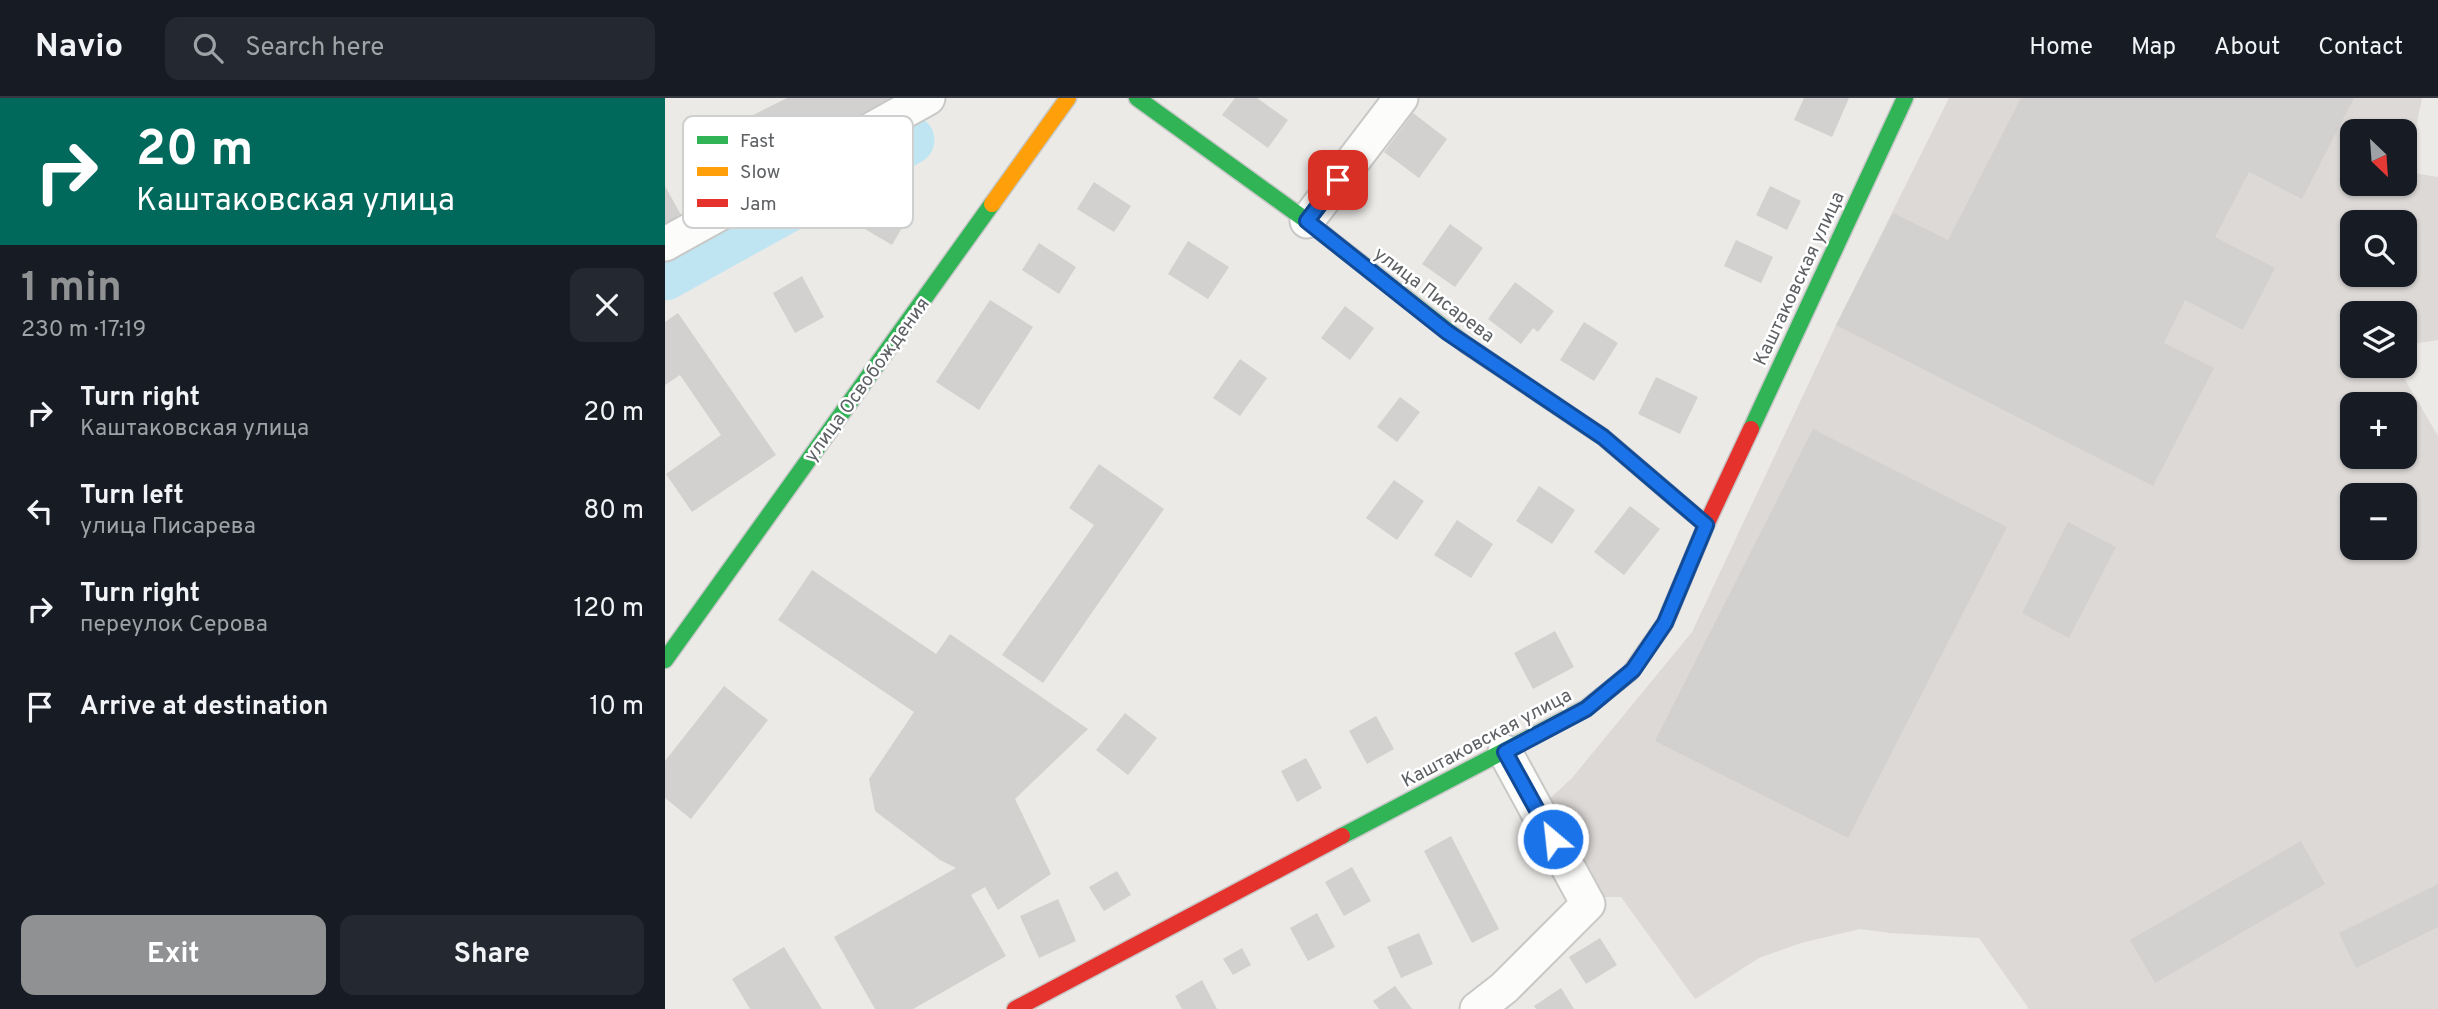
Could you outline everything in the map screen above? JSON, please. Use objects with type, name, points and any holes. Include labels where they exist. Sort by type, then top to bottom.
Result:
[{"type":"street","points":[[896,116],[928,98]]},
{"type":"street","name":"улица Освобождения","points":[[665,660],[1068,98]]},
{"type":"street","name":"улица Писарева","points":[[1137,98],[1307,221],[1447,332],[1603,437],[1706,525]]},
{"type":"street","points":[[1307,221],[1401,98]]},
{"type":"street","name":"Каштаковская улица","points":[[1015,1009],[1586,709],[1633,670],[1665,623],[1706,525],[1905,98]]},
{"type":"street","points":[[665,244],[694,228]]},
{"type":"street","points":[[1477,1009],[1504,988],[1588,904],[1505,752]]},
{"type":"shaded area","points":[[1949,98],[2422,98],[2417,123],[2417,119],[2340,119],[2340,196],[2417,196],[2417,174],[2438,177],[2438,340],[2417,343],[2417,301],[2340,301],[2340,378],[2404,378],[2412,392],[2340,392],[2340,469],[2417,469],[2417,400],[2438,436],[2438,1009],[2029,1009],[1979,938],[1860,929],[1801,943],[1759,958],[1695,999],[1621,897],[1599,897],[1544,804],[1572,778],[1692,632],[1836,325]]},
{"type":"building","points":[[787,98],[896,98],[860,116],[751,116]]},
{"type":"building","points":[[1235,98],[1257,98],[1288,120],[1268,148],[1222,115]]},
{"type":"building","points":[[1804,98],[1849,98],[1832,137],[1794,120]]},
{"type":"building","points":[[2021,98],[2354,98],[2343,119],[2340,119],[2340,125],[2302,199],[2249,172],[2215,237],[2275,268],[2243,330],[2185,300],[2164,343],[2214,368],[2153,486],[1836,325],[1893,213],[1948,240]]},
{"type":"building","points":[[1413,113],[1447,139],[1419,178],[1384,152]]},
{"type":"building","points":[[1094,182],[1131,206],[1114,232],[1077,209]]},
{"type":"building","points":[[665,186],[681,215],[665,224]]},
{"type":"building","points":[[1770,186],[1801,201],[1787,230],[1756,215]]},
{"type":"building","points":[[1450,224],[1483,248],[1455,287],[1422,264]]},
{"type":"building","points":[[863,228],[902,228],[892,245]]},
{"type":"building","points":[[1736,240],[1773,257],[1761,283],[1724,266]]},
{"type":"building","points":[[1188,241],[1229,267],[1208,299],[1168,274]]},
{"type":"building","points":[[1039,243],[1076,267],[1059,294],[1022,270]]},
{"type":"building","points":[[802,276],[824,317],[795,333],[773,293]]},
{"type":"building","points":[[1515,282],[1554,311],[1538,332],[1533,328],[1521,344],[1488,319]]},
{"type":"building","points":[[990,300],[1033,327],[979,410],[936,382]]},
{"type":"building","points":[[1345,306],[1374,328],[1350,360],[1321,338]]},
{"type":"building","points":[[678,313],[776,455],[692,512],[666,474],[721,435],[680,375],[665,385],[665,322]]},
{"type":"building","points":[[1584,322],[1618,343],[1594,381],[1560,360]]},
{"type":"building","points":[[1240,359],[1267,378],[1240,416],[1213,398]]},
{"type":"building","points":[[1656,377],[1698,397],[1680,434],[1638,414]]},
{"type":"building","points":[[1400,397],[1420,412],[1397,442],[1377,427]]},
{"type":"building","points":[[1813,429],[2007,527],[1848,838],[1655,741]]},
{"type":"building","points":[[1099,464],[1164,509],[1043,683],[1002,655],[1094,525],[1069,508]]},
{"type":"building","points":[[1394,480],[1424,501],[1397,540],[1366,518]]},
{"type":"building","points":[[1539,486],[1575,510],[1552,544],[1516,521]]},
{"type":"building","points":[[1630,506],[1660,529],[1624,575],[1594,552]]},
{"type":"building","points":[[1457,520],[1493,544],[1471,578],[1434,555]]},
{"type":"building","points":[[2068,522],[2116,547],[2069,638],[2022,613]]},
{"type":"building","points":[[812,570],[936,654],[950,634],[1088,729],[1015,799],[1051,874],[998,910],[985,887],[971,895],[1006,956],[913,1009],[875,1009],[834,937],[956,868],[940,860],[875,811],[869,779],[914,712],[778,620]]},
{"type":"building","points":[[1555,631],[1574,667],[1533,689],[1514,653]]},
{"type":"building","points":[[724,686],[768,720],[691,819],[665,798],[665,761]]},
{"type":"building","points":[[1125,713],[1157,738],[1128,775],[1096,750]]},
{"type":"building","points":[[1376,716],[1394,749],[1367,764],[1349,731]]},
{"type":"building","points":[[1306,758],[1322,788],[1297,802],[1281,771]]},
{"type":"building","points":[[1451,836],[1499,929],[1472,943],[1424,851]]},
{"type":"building","points":[[2301,841],[2325,884],[2155,983],[2130,940]]},
{"type":"building","points":[[1352,867],[1371,901],[1344,916],[1325,882]]},
{"type":"building","points":[[1117,871],[1131,895],[1104,911],[1089,887]]},
{"type":"building","points":[[2438,884],[2438,927],[2356,968],[2339,933]]},
{"type":"building","points":[[1058,899],[1076,941],[1039,958],[1020,916]]},
{"type":"building","points":[[1317,913],[1335,947],[1308,961],[1290,928]]},
{"type":"building","points":[[1419,933],[1433,964],[1401,978],[1387,947]]},
{"type":"building","points":[[1600,938],[1617,965],[1586,984],[1569,957]]},
{"type":"building","points":[[784,947],[822,1009],[750,1009],[732,979]]},
{"type":"building","points":[[1242,948],[1251,965],[1233,975],[1223,959]]},
{"type":"building","points":[[1202,980],[1217,1009],[1182,1009],[1175,996]]},
{"type":"building","points":[[1395,986],[1412,1009],[1379,1009],[1373,1001]]},
{"type":"building","points":[[1561,988],[1574,1009],[1536,1009],[1534,1006]]},
{"type":"waterway","points":[[665,276],[751,228]]},
{"type":"traffic: fast","points":[[1137,98],[1307,221],[1466,345]]},
{"type":"traffic: fast","points":[[1751,429],[1905,98]]},
{"type":"traffic: fast","points":[[665,660],[992,204]]},
{"type":"traffic: fast","points":[[1342,836],[1586,708],[1630,673]]},
{"type":"traffic: slow","points":[[992,204],[1068,98]]},
{"type":"traffic: jam","points":[[1466,345],[1603,437],[1706,525]]},
{"type":"traffic: jam","points":[[1630,673],[1665,623],[1706,525],[1751,429]]},
{"type":"traffic: jam","points":[[1015,1009],[1342,836]]},
{"type":"route","points":[[1338,180],[1307,221],[1447,332],[1603,437],[1706,525],[1665,623],[1633,670],[1586,709],[1505,752],[1553,839]]}]
